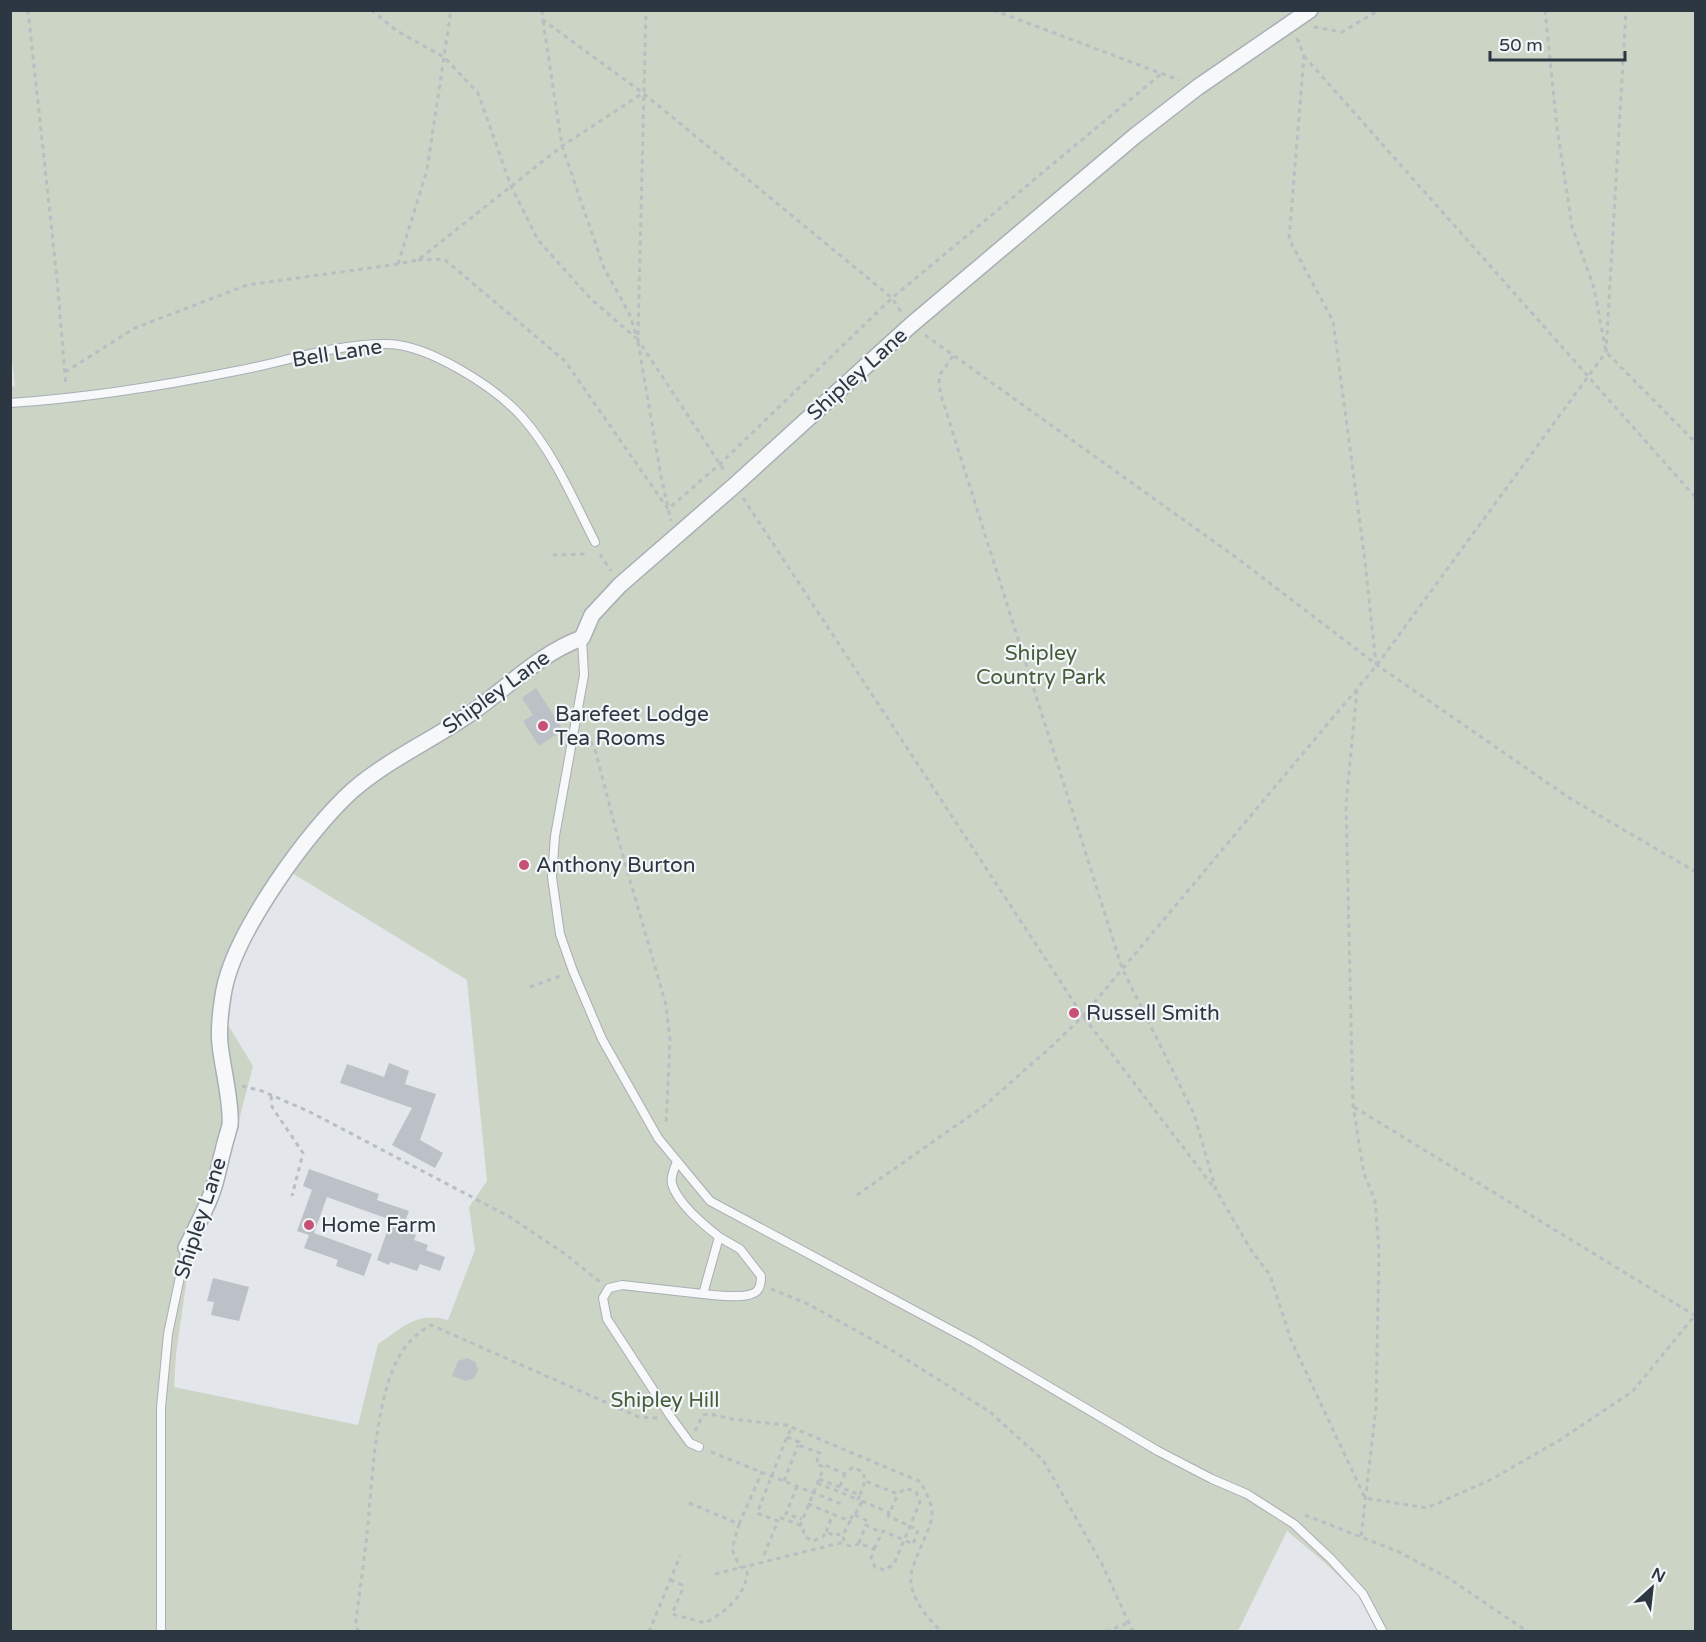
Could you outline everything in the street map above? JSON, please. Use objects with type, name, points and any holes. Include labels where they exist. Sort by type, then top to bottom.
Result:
[{"type":"street","name":"Shipley Lane","points":[[186,1248],[212,1193],[230,1123],[220,1042],[225,986],[238,947],[279,879],[331,811],[387,765],[453,726],[544,656],[562,645],[582,638],[592,615],[620,585],[735,485],[911,325],[1137,135],[1198,87],[1310,10]]},
{"type":"lane","name":"Bell Lane","points":[[10,403],[67,399],[234,372],[349,347],[390,344],[416,350],[454,366],[493,390],[522,417],[549,451],[595,542]]},
{"type":"lane","points":[[582,638],[584,675],[555,836],[552,877],[560,934],[602,1039],[658,1138],[710,1202],[975,1343],[1158,1451],[1247,1494],[1294,1524],[1363,1594],[1383,1632]]},
{"type":"lane","points":[[677,1161],[672,1174],[672,1184],[688,1211],[719,1237],[740,1249],[761,1276],[757,1291],[746,1296],[703,1294],[622,1285],[609,1288],[603,1298],[608,1319],[671,1417],[690,1443],[699,1447]]},
{"type":"lane","points":[[703,1294],[719,1237]]},
{"type":"lane","name":"Shipley Lane","points":[[160,1632],[160,1408],[168,1334],[186,1248]]},
{"type":"path","points":[[28,10],[57,279],[67,399]]},
{"type":"path","points":[[371,10],[397,31],[444,57],[478,93],[511,186],[538,240],[591,298],[638,339],[1083,1016],[1216,1190],[1251,1250],[1270,1275],[1291,1340],[1365,1498]]},
{"type":"path","points":[[398,264],[427,170],[451,10]]},
{"type":"path","points":[[542,10],[562,146],[604,268],[628,313],[638,339],[674,537]]},
{"type":"path","points":[[638,339],[646,10]]},
{"type":"path","points":[[993,10],[1198,87]]},
{"type":"path","points":[[1291,22],[1342,32],[1379,10]]},
{"type":"path","points":[[1545,10],[1557,128],[1572,225],[1594,288],[1606,352],[1695,443]]},
{"type":"path","points":[[857,1195],[984,1106],[1052,1047],[1083,1016],[1377,665],[1606,352],[1626,10]]},
{"type":"path","points":[[543,20],[643,93],[892,298],[911,325],[1237,558],[1377,665],[1571,799],[1695,872]]},
{"type":"path","points":[[1291,22],[1304,56],[1695,498]]},
{"type":"path","points":[[1304,56],[1289,239],[1333,321],[1377,665]]},
{"type":"path","points":[[668,509],[720,464],[892,298],[1161,74]]},
{"type":"path","points":[[418,260],[562,146],[643,93]]},
{"type":"path","points":[[65,372],[135,328],[247,285],[418,260],[444,259],[565,361],[668,509]]},
{"type":"path","points":[[953,356],[939,376],[940,392],[1122,968],[1194,1114],[1216,1190]]},
{"type":"path","points":[[595,542],[620,585]]},
{"type":"path","points":[[553,555],[600,554]]},
{"type":"path","points":[[1358,688],[1346,804],[1353,1106],[1364,1174],[1375,1200],[1379,1251],[1376,1407],[1361,1537]]},
{"type":"path","points":[[578,710],[596,753],[666,1005],[670,1040],[665,1146]]},
{"type":"path","points":[[530,987],[573,971]]},
{"type":"path","points":[[226,1082],[261,1091],[310,1112],[510,1217],[565,1254],[609,1288]]},
{"type":"path","points":[[271,1095],[272,1107],[303,1154],[292,1196]]},
{"type":"path","points":[[1353,1106],[1695,1315],[1633,1391],[1560,1440],[1490,1480],[1427,1508],[1365,1498]]},
{"type":"path","points":[[760,1285],[808,1304],[990,1412],[1043,1460],[1102,1564],[1133,1632]]},
{"type":"path","points":[[358,1632],[356,1622],[366,1548],[375,1446],[384,1401],[392,1374],[405,1347],[419,1332],[431,1325],[639,1417],[671,1417]]},
{"type":"path","points":[[690,1443],[703,1415],[710,1414],[786,1425],[921,1482],[929,1500],[932,1522],[914,1562],[911,1578],[921,1608],[929,1620],[942,1632]]},
{"type":"path","points":[[778,1521],[757,1513],[792,1427]]},
{"type":"path","points":[[784,1481],[799,1442],[787,1437]]},
{"type":"path","points":[[798,1445],[820,1454],[816,1464],[824,1467],[825,1465],[845,1474]]},
{"type":"path","points":[[711,1452],[844,1505]]},
{"type":"path","points":[[800,1526],[824,1467]]},
{"type":"path","points":[[839,1487],[845,1474],[853,1467],[863,1472],[865,1481],[855,1515],[853,1514],[843,1535],[844,1542],[849,1546],[859,1543],[868,1521],[855,1515]]},
{"type":"path","points":[[740,1568],[732,1549],[739,1524],[762,1472]]},
{"type":"path","points":[[818,1481],[839,1487],[890,1513]]},
{"type":"path","points":[[818,1481],[860,1498]]},
{"type":"path","points":[[865,1481],[898,1494]]},
{"type":"path","points":[[797,1486],[786,1514],[803,1520]]},
{"type":"path","points":[[866,1525],[882,1533],[883,1531],[904,1539],[913,1544],[918,1530],[909,1526],[888,1516],[898,1494],[906,1488],[916,1492],[920,1502],[909,1526],[904,1539],[894,1564],[885,1570],[875,1567],[871,1558],[882,1533]]},
{"type":"path","points":[[689,1503],[739,1524]]},
{"type":"path","points":[[808,1504],[850,1521]]},
{"type":"path","points":[[1298,1513],[1399,1552],[1450,1579],[1528,1632]]},
{"type":"path","points":[[764,1555],[779,1517],[800,1526],[805,1537],[813,1541],[823,1537],[833,1514]]},
{"type":"path","points":[[826,1532],[836,1536],[837,1534],[843,1535]]},
{"type":"path","points":[[715,1574],[844,1542]]},
{"type":"path","points":[[859,1543],[874,1549]]},
{"type":"path","points":[[649,1632],[681,1556]]},
{"type":"path","points":[[670,1580],[681,1586],[682,1591],[672,1614],[705,1623],[732,1603],[743,1589],[748,1576],[747,1566]]},
{"type":"path","points":[[653,1606],[659,1608]]},
{"type":"path","points":[[1106,1632],[1129,1622]]},
{"type":"green space","name":"Shipley Country Park","points":[[11,11],[1695,11],[1695,1631],[1379,1631],[1362,1599],[1324,1562],[1287,1531],[1238,1631],[11,1631],[10,387],[15,386],[10,342]],"holes":[[[292,873],[467,980],[487,1181],[469,1207],[475,1250],[448,1320],[419,1319],[378,1344],[358,1425],[174,1387],[176,1354],[188,1270],[197,1241],[217,1206],[253,1066],[228,1025],[232,990],[244,952],[263,914]]]},
{"type":"building","name":"Barefeet Lodge Tea Rooms","points":[[536,688],[563,730],[539,746],[523,721],[533,715],[522,698]]},
{"type":"building","points":[[389,1063],[409,1071],[405,1084],[436,1094],[420,1140],[443,1153],[435,1168],[392,1145],[412,1108],[340,1083],[347,1064],[384,1077]]},
{"type":"building","name":"Home Farm","points":[[309,1169],[379,1194],[377,1200],[409,1211],[402,1230],[416,1235],[414,1240],[428,1245],[426,1250],[445,1257],[440,1271],[420,1264],[417,1271],[377,1260],[391,1220],[327,1197],[314,1233],[372,1254],[364,1276],[336,1266],[338,1260],[304,1248],[309,1235],[297,1231],[312,1190],[303,1186]]},
{"type":"building","points":[[213,1278],[249,1287],[239,1321],[211,1315],[214,1302],[207,1301]]},
{"type":"building","points":[[467,1358],[475,1362],[478,1370],[474,1378],[466,1381],[452,1376],[458,1361]]},
{"type":"place","name":"Barefeet Lodge Tea Rooms","points":[[543,726]]},
{"type":"place","name":"Anthony Burton","points":[[524,865]]},
{"type":"place","name":"Russell Smith","points":[[1074,1013]]},
{"type":"place","name":"Home Farm","points":[[309,1225]]},
{"type":"park label","name":"Shipley Hill","points":[[665,1400]]}]
